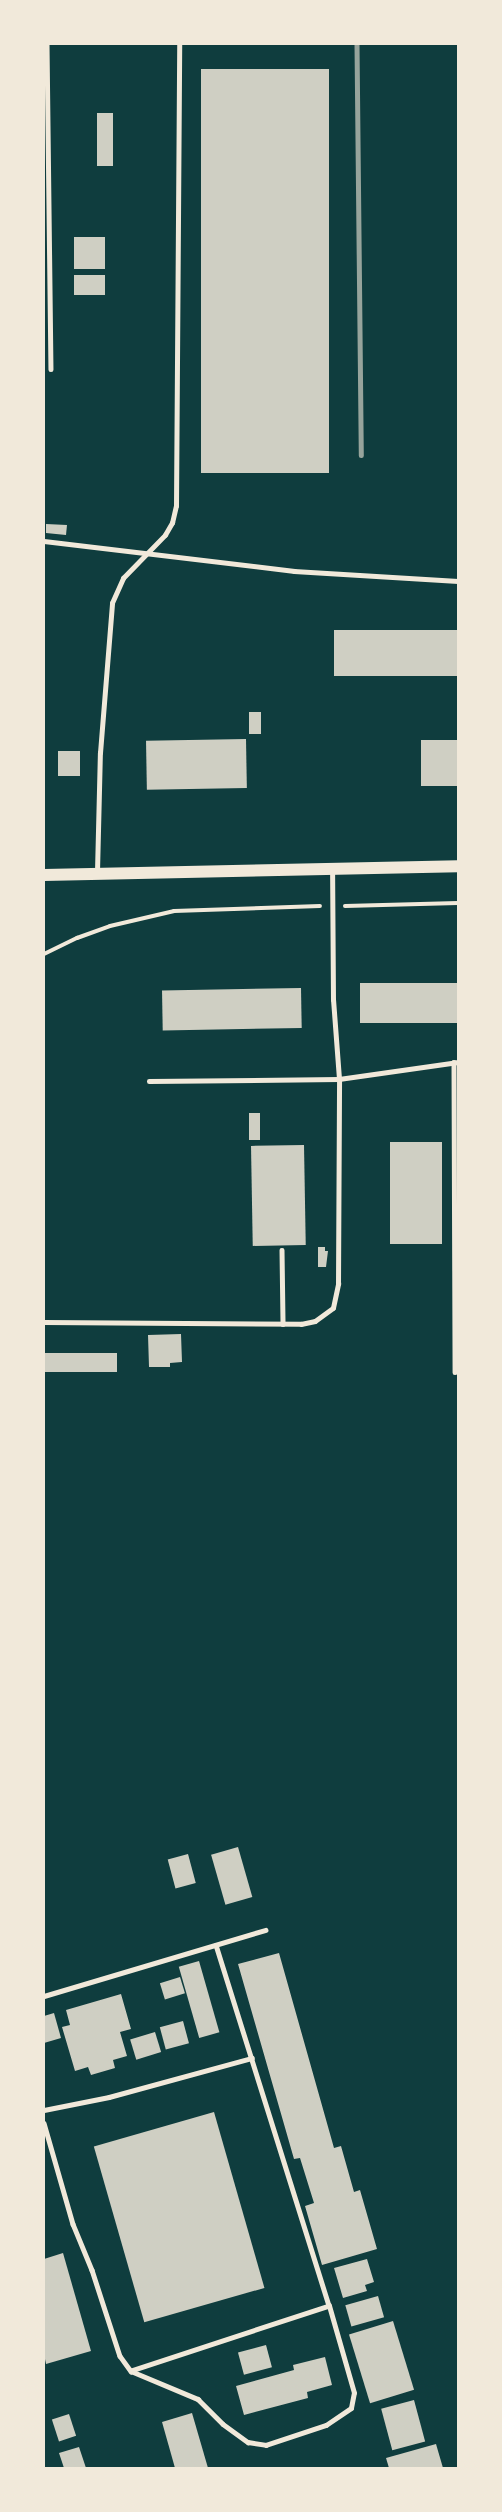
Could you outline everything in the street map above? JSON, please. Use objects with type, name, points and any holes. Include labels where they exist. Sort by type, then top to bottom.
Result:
[{"type":"main road","points":[[44,875],[459,866]]},
{"type":"main road","points":[[44,884],[96,874]]},
{"type":"lane","points":[[47,44],[51,369]]},
{"type":"lane","points":[[96,874],[100,753],[112,603],[123,578],[165,535],[172,523],[176,506],[179,44]]},
{"type":"lane","points":[[44,542],[294,571],[459,581]]},
{"type":"lane","points":[[44,1322],[283,1324],[315,1321],[327,1315],[336,1300],[339,1078],[333,1000],[332,868]]},
{"type":"lane","points":[[149,1081],[339,1078],[456,1062],[455,1372]]},
{"type":"lane","points":[[282,1250],[283,1324]]},
{"type":"lane","points":[[44,1996],[265,1930]]},
{"type":"lane","points":[[44,2123],[73,2224],[92,2270],[120,2356],[130,2371],[198,2399],[223,2424],[248,2442],[266,2445],[316,2429],[351,2408],[354,2393],[329,2306],[216,1945]]},
{"type":"lane","points":[[44,2110],[109,2097],[252,2058]]},
{"type":"lane","points":[[130,2371],[329,2306]]},
{"type":"path","points":[[44,954],[77,938],[110,926],[174,911],[459,903]]},
{"type":"building","points":[[201,69],[329,69],[329,473],[201,473]]},
{"type":"building","points":[[97,113],[113,113],[113,166],[97,166]]},
{"type":"building","points":[[74,237],[105,237],[105,269],[74,269]]},
{"type":"building","points":[[74,275],[105,275],[105,295],[74,295]]},
{"type":"building","points":[[46,524],[67,525],[66,535],[46,533]]},
{"type":"building","points":[[334,630],[458,630],[458,676],[334,676]]},
{"type":"building","points":[[249,712],[261,712],[261,734],[249,734]]},
{"type":"building","points":[[246,739],[247,788],[147,790],[146,741]]},
{"type":"building","points":[[421,740],[458,740],[458,786],[421,786]]},
{"type":"building","points":[[58,751],[80,751],[80,776],[58,776]]},
{"type":"building","points":[[360,983],[458,983],[458,1023],[360,1023]]},
{"type":"building","points":[[301,988],[302,1028],[163,1030],[162,990]]},
{"type":"building","points":[[249,1113],[260,1113],[260,1140],[249,1140]]},
{"type":"building","points":[[390,1142],[442,1142],[442,1244],[390,1244]]},
{"type":"building","points":[[304,1145],[306,1245],[253,1246],[251,1146]]},
{"type":"building","points":[[318,1247],[325,1247],[325,1251],[328,1251],[326,1267],[318,1267]]},
{"type":"building","points":[[181,1334],[182,1362],[170,1363],[170,1367],[149,1367],[148,1335]]},
{"type":"building","points":[[44,1353],[117,1353],[117,1372],[44,1372]]},
{"type":"building","points":[[238,1847],[252,1897],[225,1905],[211,1855]]},
{"type":"building","points":[[188,1854],[196,1883],[175,1888],[168,1859]]},
{"type":"building","points":[[279,1953],[334,2148],[341,2146],[354,2192],[360,2190],[377,2249],[322,2265],[305,2206],[314,2203],[300,2158],[294,2159],[238,1964]]},
{"type":"building","points":[[199,1961],[219,2032],[199,2038],[179,1967]]},
{"type":"building","points":[[180,1977],[185,1993],[165,1999],[160,1983]]},
{"type":"building","points":[[121,1994],[131,2029],[120,2032],[127,2056],[113,2060],[115,2068],[91,2075],[88,2067],[75,2071],[62,2027],[70,2025],[66,2010]]},
{"type":"building","points":[[54,2013],[61,2038],[44,2043],[44,2016]]},
{"type":"building","points":[[183,2021],[189,2043],[166,2049],[160,2027]]},
{"type":"building","points":[[155,2032],[161,2052],[136,2060],[130,2040]]},
{"type":"building","points":[[214,2112],[264,2288],[144,2322],[94,2146]]},
{"type":"building","points":[[63,2253],[91,2351],[46,2364],[44,2354],[44,2259]]},
{"type":"building","points":[[367,2259],[374,2282],[365,2285],[367,2291],[343,2298],[334,2268]]},
{"type":"building","points":[[378,2296],[384,2317],[351,2327],[345,2305]]},
{"type":"building","points":[[393,2321],[414,2390],[370,2403],[349,2334]]},
{"type":"building","points":[[266,2345],[272,2367],[244,2375],[238,2353]]},
{"type":"building","points":[[325,2357],[332,2385],[307,2392],[308,2398],[244,2415],[236,2386],[294,2370],[293,2365]]},
{"type":"building","points":[[414,2400],[425,2442],[392,2450],[381,2409]]},
{"type":"building","points":[[192,2413],[208,2468],[175,2468],[162,2422]]},
{"type":"building","points":[[69,2414],[76,2436],[59,2441],[52,2420]]},
{"type":"building","points":[[436,2444],[443,2468],[389,2468],[386,2458]]},
{"type":"building","points":[[79,2447],[86,2468],[64,2468],[59,2453]]},
{"type":"railway","points":[[357,44],[361,455]]}]
